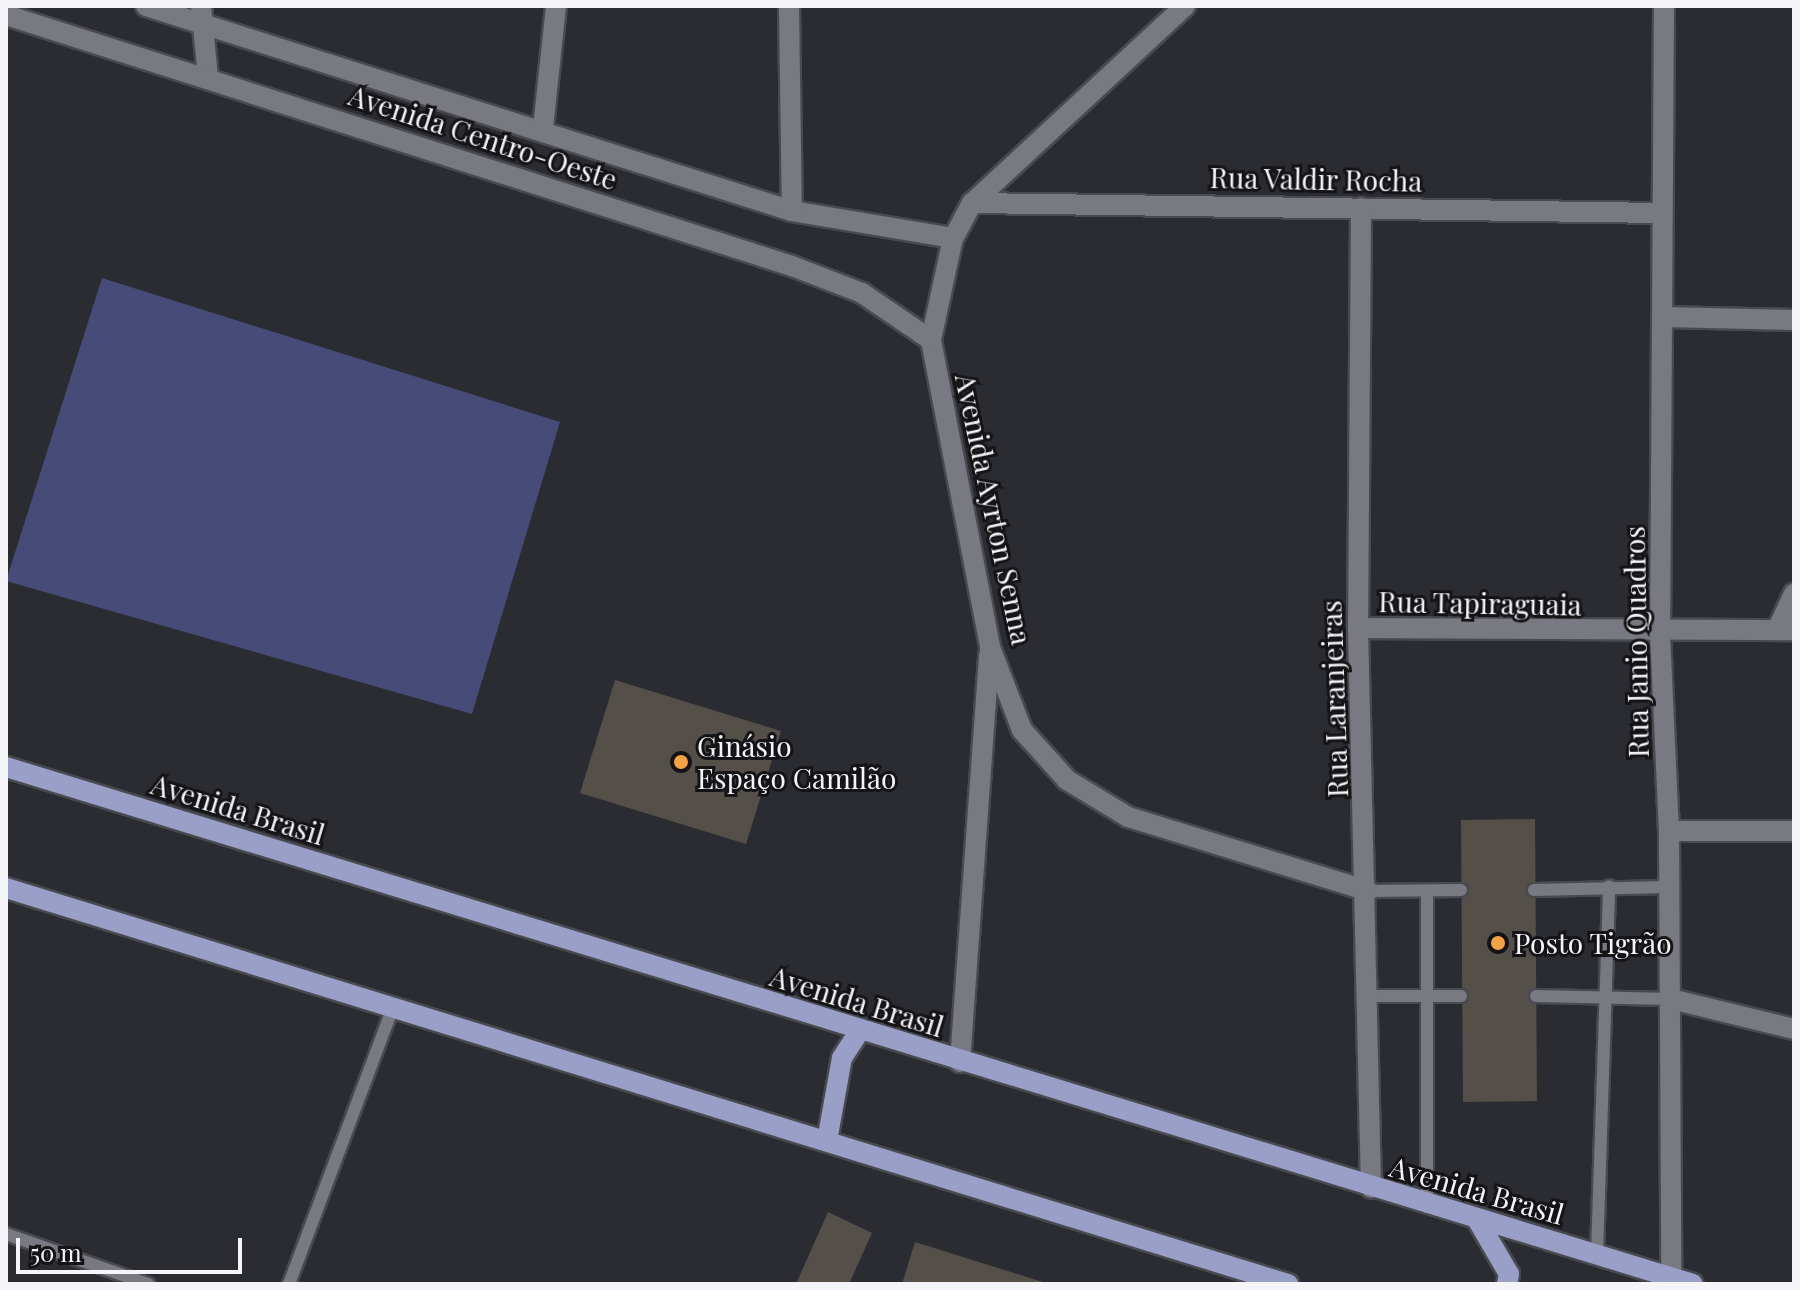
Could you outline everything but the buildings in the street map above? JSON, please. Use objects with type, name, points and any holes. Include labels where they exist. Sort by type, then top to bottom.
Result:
[{"type":"main road","name":"Avenida Brasil","points":[[6,767],[1427,1207],[1693,1284]]},
{"type":"main road","points":[[6,888],[1288,1284]]},
{"type":"main road","points":[[827,1141],[842,1058],[859,1032]]},
{"type":"main road","points":[[1478,1221],[1509,1274],[1507,1284]]},
{"type":"street","name":"Avenida Centro-Oeste","points":[[146,6],[201,14],[792,211],[953,238]]},
{"type":"street","points":[[543,128],[556,6]]},
{"type":"street","points":[[789,6],[792,211]]},
{"type":"street","name":"Avenida Ayrton Senna","points":[[1185,6],[972,203],[953,238],[931,340],[990,647],[1022,730],[1067,780],[1128,817],[1368,891]]},
{"type":"street","name":"Rua Janio Quadros","points":[[1664,6],[1660,213],[1663,317],[1660,634],[1669,831],[1671,1277]]},
{"type":"street","points":[[201,14],[208,78]]},
{"type":"street","name":"Avenida Centro-Oeste","points":[[6,15],[792,266],[862,293],[931,340]]},
{"type":"street","name":"Rua Valdir Rocha","points":[[972,203],[1660,213]]},
{"type":"street","name":"Rua Laranjeiras","points":[[1361,208],[1358,628],[1371,996],[1371,1188]]},
{"type":"street","points":[[1663,317],[1794,320]]},
{"type":"street","points":[[1786,629],[1794,594]]},
{"type":"street","name":"Rua Tapiraguaia","points":[[1358,628],[1660,634],[1786,629]]},
{"type":"street","points":[[960,1062],[990,647]]},
{"type":"street","points":[[1669,831],[1794,831]]},
{"type":"street","points":[[1671,999],[1794,1029]]},
{"type":"lane","points":[[1597,1254],[1609,886]]},
{"type":"lane","points":[[1534,890],[1667,887]]},
{"type":"lane","points":[[1368,891],[1461,890]]},
{"type":"lane","points":[[1427,891],[1427,1207]]},
{"type":"lane","points":[[1371,996],[1461,996]]},
{"type":"lane","points":[[1536,996],[1671,999]]},
{"type":"lane","points":[[289,1284],[393,1007]]},
{"type":"lane","points":[[6,1234],[148,1284]]},
{"type":"shaded area","points":[[102,278],[560,422],[472,714],[6,581]]},
{"type":"place","name":"Ginásio Espaço Camilão","points":[[681,762]]},
{"type":"place","name":"Posto Tigrão","points":[[1498,943]]}]
